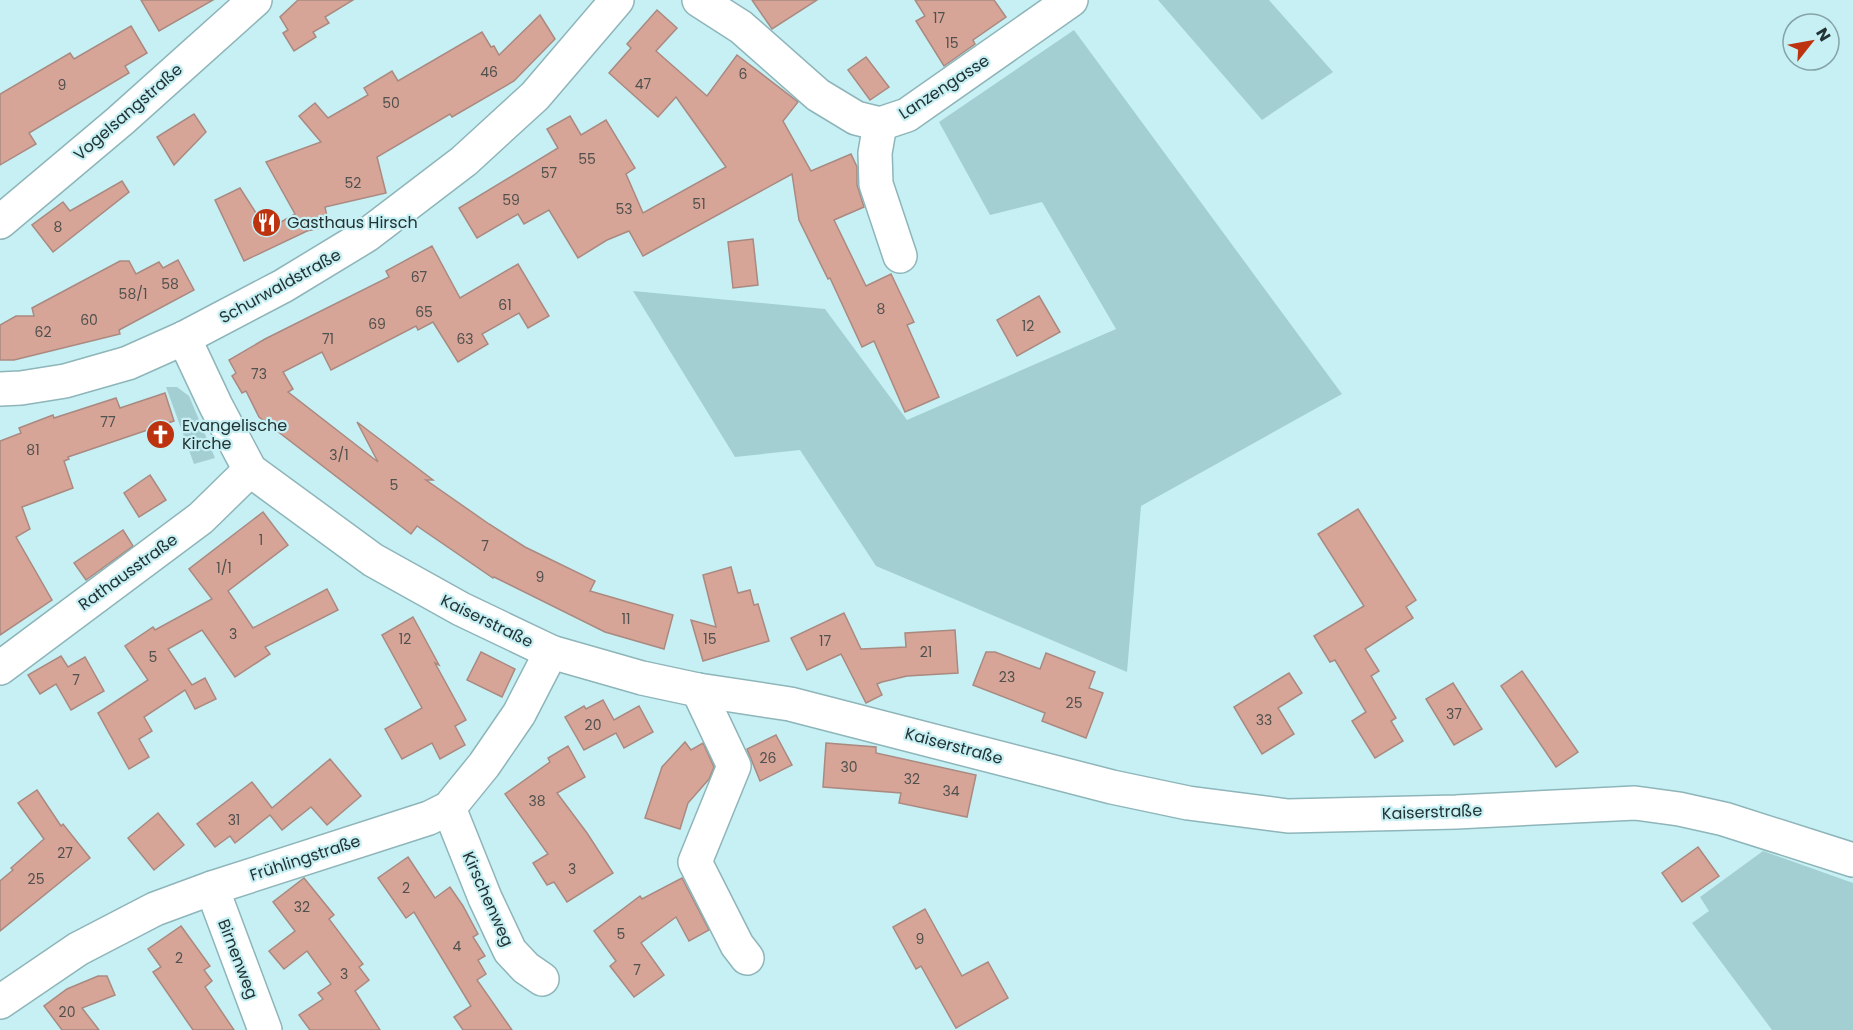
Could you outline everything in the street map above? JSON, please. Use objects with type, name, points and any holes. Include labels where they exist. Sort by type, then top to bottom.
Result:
[{"type":"street","name":"Vogelsangstraße","points":[[0,222],[120,121],[255,0]]},
{"type":"street","name":"Schurwaldstraße","points":[[0,389],[65,381],[128,363],[184,338],[283,286],[367,235],[464,161],[535,96],[617,0]]},
{"type":"street","name":"Lanzengasse","points":[[699,0],[741,27],[818,95],[856,118],[880,124],[907,115],[1071,0]]},
{"type":"street","points":[[880,124],[875,153],[876,184],[900,256]]},
{"type":"street","name":"Kaiserstraße","points":[[184,338],[250,470],[373,560],[461,609],[551,652],[642,678],[698,690],[790,704],[1112,787],[1188,804],[1288,816],[1456,812],[1635,803],[1679,809],[1724,819],[1853,860]]},
{"type":"street","name":"Rathausstraße","points":[[0,668],[201,518],[250,470]]},
{"type":"street","name":"Frühlingstraße","points":[[0,1002],[78,949],[155,909],[212,888],[429,818],[449,808],[484,765],[519,714],[551,652]]},
{"type":"street","points":[[698,690],[734,766],[695,862],[737,945],[747,958]]},
{"type":"street","name":"Kirschenweg","points":[[449,808],[485,898],[510,951],[525,968],[542,979]]},
{"type":"street","name":"Birnenweg","points":[[212,888],[265,1030]]},
{"type":"shaded area","points":[[1158,0],[1269,0],[1333,72],[1262,120]]},
{"type":"shaded area","points":[[1074,30],[1342,394],[1141,506],[1127,672],[876,566],[800,450],[735,457],[633,291],[825,309],[907,420],[1116,329],[1042,202],[990,215],[939,122]]},
{"type":"shaded area","points":[[166,387],[177,387],[189,396],[215,458],[194,464]]},
{"type":"shaded area","points":[[1763,851],[1853,883],[1853,1030],[1772,1030],[1692,923],[1709,911],[1700,897]]},
{"type":"building","points":[[141,0],[213,0],[159,31]]},
{"type":"building","points":[[298,0],[353,0],[325,17],[329,23],[313,32],[316,37],[294,51],[283,33],[288,30],[280,17]]},
{"type":"building","points":[[752,0],[817,0],[772,29]]},
{"type":"building","points":[[915,0],[994,0],[1006,17],[973,40],[975,44],[944,66],[916,21],[925,16]]},
{"type":"building","points":[[657,10],[677,28],[656,51],[707,96],[737,55],[798,102],[783,121],[811,171],[851,154],[857,167],[857,185],[864,207],[834,220],[866,286],[891,274],[914,322],[907,325],[939,397],[905,412],[874,341],[862,347],[830,278],[828,279],[799,220],[792,174],[643,256],[629,231],[607,240],[578,258],[549,210],[524,224],[518,214],[477,238],[459,208],[558,148],[547,129],[570,116],[581,135],[606,120],[635,168],[626,174],[643,213],[726,167],[676,97],[658,117],[609,73],[631,48],[627,44]]},
{"type":"building","points":[[540,15],[555,39],[514,81],[452,117],[450,114],[377,157],[386,193],[325,207],[329,226],[307,231],[244,261],[215,200],[240,188],[267,230],[295,214],[266,162],[321,142],[299,116],[315,103],[328,118],[368,95],[364,88],[392,71],[398,81],[482,32],[499,55]]},
{"type":"building","points":[[131,26],[147,53],[125,66],[129,73],[29,133],[36,144],[0,165],[0,94],[70,53],[74,59]]},
{"type":"building","points":[[866,57],[889,87],[870,100],[848,70]]},
{"type":"building","points":[[194,114],[206,132],[174,165],[157,137]]},
{"type":"building","points":[[122,181],[129,192],[53,252],[32,225],[63,202],[70,211]]},
{"type":"building","points":[[753,239],[758,285],[733,288],[728,242]]},
{"type":"building","points":[[432,246],[460,298],[518,264],[549,316],[528,328],[519,313],[482,334],[488,344],[458,362],[433,322],[418,330],[416,326],[331,370],[322,352],[283,372],[293,389],[288,392],[378,462],[357,422],[433,480],[426,480],[489,524],[525,547],[595,581],[590,591],[673,615],[664,649],[605,632],[493,578],[417,526],[411,534],[259,417],[246,391],[242,393],[232,376],[236,373],[229,360],[265,339],[389,277],[386,271]]},
{"type":"building","points":[[178,260],[194,290],[119,330],[120,334],[14,360],[0,360],[0,325],[16,316],[34,316],[32,308],[120,261],[129,261],[136,274],[159,262],[163,268]]},
{"type":"building","points":[[1039,296],[1060,332],[1017,356],[997,320]]},
{"type":"building","points":[[165,393],[174,421],[68,457],[69,459],[64,461],[73,488],[22,507],[30,529],[16,537],[52,600],[0,635],[0,441],[21,433],[19,428],[53,415],[54,418],[116,398],[120,408]]},
{"type":"building","points":[[150,475],[166,500],[139,517],[124,493]]},
{"type":"building","points":[[1358,509],[1416,600],[1406,607],[1413,618],[1365,649],[1379,671],[1371,676],[1396,718],[1391,721],[1403,741],[1375,758],[1352,721],[1366,712],[1335,660],[1330,662],[1314,636],[1364,606],[1318,534]]},
{"type":"building","points":[[263,512],[288,545],[228,591],[253,628],[327,589],[338,610],[265,647],[270,654],[235,677],[202,630],[168,649],[192,685],[205,678],[216,699],[195,709],[185,690],[144,717],[152,731],[139,739],[149,757],[129,769],[98,713],[148,680],[125,646],[153,627],[155,630],[212,599],[189,569]]},
{"type":"building","points":[[123,530],[133,546],[86,580],[74,563]]},
{"type":"building","points":[[731,567],[738,593],[750,590],[754,605],[758,604],[769,641],[703,661],[691,620],[716,627],[703,575]]},
{"type":"building","points":[[844,613],[861,649],[906,647],[905,633],[955,630],[958,673],[907,676],[882,682],[877,684],[882,695],[866,703],[841,654],[807,670],[791,638]]},
{"type":"building","points":[[413,617],[466,720],[455,726],[465,745],[440,759],[432,743],[402,759],[385,729],[422,708],[382,635]]},
{"type":"building","points":[[481,652],[515,669],[502,697],[467,680]]},
{"type":"building","points":[[986,652],[995,652],[1040,669],[1046,653],[1095,672],[1089,688],[1103,693],[1086,738],[1042,721],[1045,713],[973,685]]},
{"type":"building","points":[[61,656],[68,667],[85,657],[104,691],[71,710],[56,684],[40,694],[28,675]]},
{"type":"building","points":[[1522,671],[1578,752],[1556,767],[1501,686]]},
{"type":"building","points":[[1289,673],[1302,693],[1278,708],[1294,734],[1262,754],[1234,707]]},
{"type":"building","points":[[1453,683],[1482,729],[1454,745],[1426,699]]},
{"type":"building","points":[[603,700],[614,720],[639,706],[653,732],[624,748],[616,733],[584,750],[565,717],[584,706],[586,709]]},
{"type":"building","points":[[776,735],[792,765],[760,781],[747,749]]},
{"type":"building","points":[[685,742],[691,750],[703,743],[714,767],[709,779],[688,803],[680,829],[645,818],[662,767]]},
{"type":"building","points":[[826,743],[876,747],[876,753],[976,775],[967,817],[899,803],[901,793],[823,787]]},
{"type":"building","points":[[568,746],[585,777],[557,793],[613,873],[567,902],[554,882],[547,885],[533,863],[548,854],[505,794],[550,762],[548,758]]},
{"type":"building","points":[[330,759],[361,796],[327,825],[311,807],[282,830],[270,815],[235,843],[230,836],[215,847],[197,824],[252,782],[272,808]]},
{"type":"building","points":[[37,790],[61,826],[63,824],[90,858],[0,931],[0,881],[13,870],[11,868],[44,839],[18,803]]},
{"type":"building","points":[[158,813],[184,845],[154,870],[128,838]]},
{"type":"building","points":[[1698,847],[1719,876],[1682,902],[1662,873]]},
{"type":"building","points":[[408,857],[435,898],[450,887],[463,906],[478,934],[473,937],[485,956],[478,960],[486,974],[477,980],[512,1030],[463,1030],[454,1017],[471,1006],[414,912],[406,918],[378,878]]},
{"type":"building","points":[[304,878],[334,915],[329,919],[363,964],[359,967],[369,980],[355,991],[380,1030],[310,1030],[299,1015],[323,999],[318,993],[331,984],[307,951],[284,969],[269,951],[295,931],[273,902]]},
{"type":"building","points":[[682,878],[709,930],[689,941],[676,917],[641,943],[664,975],[634,997],[610,966],[616,961],[594,931],[640,896],[642,899]]},
{"type":"building","points":[[925,909],[962,976],[988,962],[1008,998],[956,1028],[921,966],[916,969],[893,927]]},
{"type":"building","points":[[181,926],[210,966],[204,970],[212,981],[205,987],[234,1030],[193,1030],[153,972],[161,967],[148,949]]},
{"type":"building","points":[[98,976],[107,976],[115,995],[82,1008],[99,1030],[62,1030],[44,1006],[67,989]]},
{"type":"place","name":"Gasthaus Hirsch","points":[[266,222]]},
{"type":"place","name":"Evangelische Kirche","points":[[161,434]]}]
